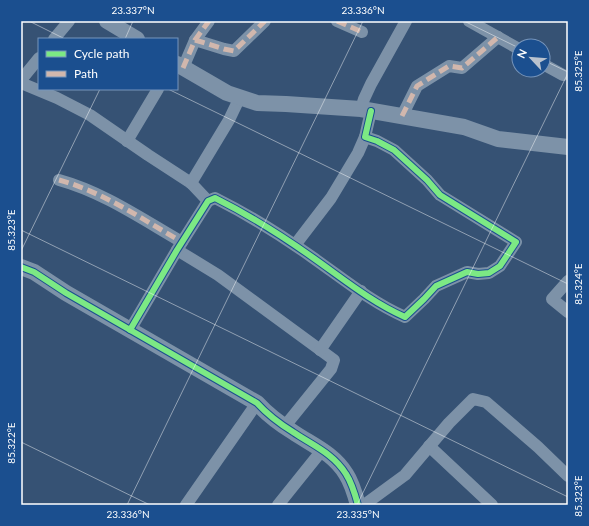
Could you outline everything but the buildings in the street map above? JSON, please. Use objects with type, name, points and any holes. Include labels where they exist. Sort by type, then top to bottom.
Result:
[{"type":"street","points":[[55,38],[69,21]]},
{"type":"street","points":[[107,21],[135,38]]},
{"type":"street","points":[[209,21],[195,40],[180,66],[227,93],[257,103],[366,110],[464,127],[498,138],[568,146]]},
{"type":"street","points":[[195,40],[234,51],[265,21]]},
{"type":"street","points":[[337,21],[362,32]]},
{"type":"street","points":[[295,245],[331,198],[358,153],[365,137],[366,110],[364,99],[406,21]]},
{"type":"street","points":[[469,21],[511,44]]},
{"type":"street","points":[[402,116],[417,86],[449,66],[462,68],[498,37]]},
{"type":"street","points":[[21,80],[38,59]]},
{"type":"street","points":[[551,68],[564,75]]},
{"type":"street","points":[[21,83],[57,98],[90,115],[191,183],[208,201]]},
{"type":"street","points":[[127,141],[157,90]]},
{"type":"street","points":[[191,183],[229,120],[240,97]]},
{"type":"street","points":[[130,330],[179,246],[208,201],[215,198],[236,208],[295,245],[386,308],[405,317],[436,286],[466,272],[478,274],[489,273],[500,266],[516,242],[440,195],[427,180],[394,150],[377,141],[365,137]]},
{"type":"street","points":[[59,180],[75,184],[110,201],[179,246],[334,360],[331,368],[285,426]]},
{"type":"street","points":[[21,267],[34,272],[66,293],[257,403],[285,426],[323,450],[345,473],[352,486],[358,505]]},
{"type":"street","points":[[568,282],[552,299],[568,312]]},
{"type":"street","points":[[320,350],[361,291]]},
{"type":"street","points":[[364,505],[405,475],[429,446],[473,399],[486,402],[538,446],[568,476]]},
{"type":"street","points":[[186,505],[257,403]]},
{"type":"street","points":[[429,446],[492,505]]},
{"type":"street","points":[[278,505],[323,450]]},
{"type":"marked path","points":[[183,68],[195,40],[209,21]]},
{"type":"marked path","points":[[195,40],[234,51],[265,21]]},
{"type":"marked path","points":[[337,21],[362,32]]},
{"type":"marked path","points":[[402,116],[417,86],[449,66],[462,68],[498,37]]},
{"type":"marked path","points":[[59,180],[75,185],[107,199],[182,242]]},
{"type":"cycle path","points":[[130,330],[208,201],[215,198],[277,233],[369,297],[405,317],[436,286],[467,272],[478,274],[489,273],[500,266],[516,242],[440,195],[427,180],[394,150],[377,141],[365,137],[371,111]]},
{"type":"cycle path","points":[[21,267],[34,272],[66,293],[257,403],[279,422],[335,460],[348,477],[358,505]]}]
